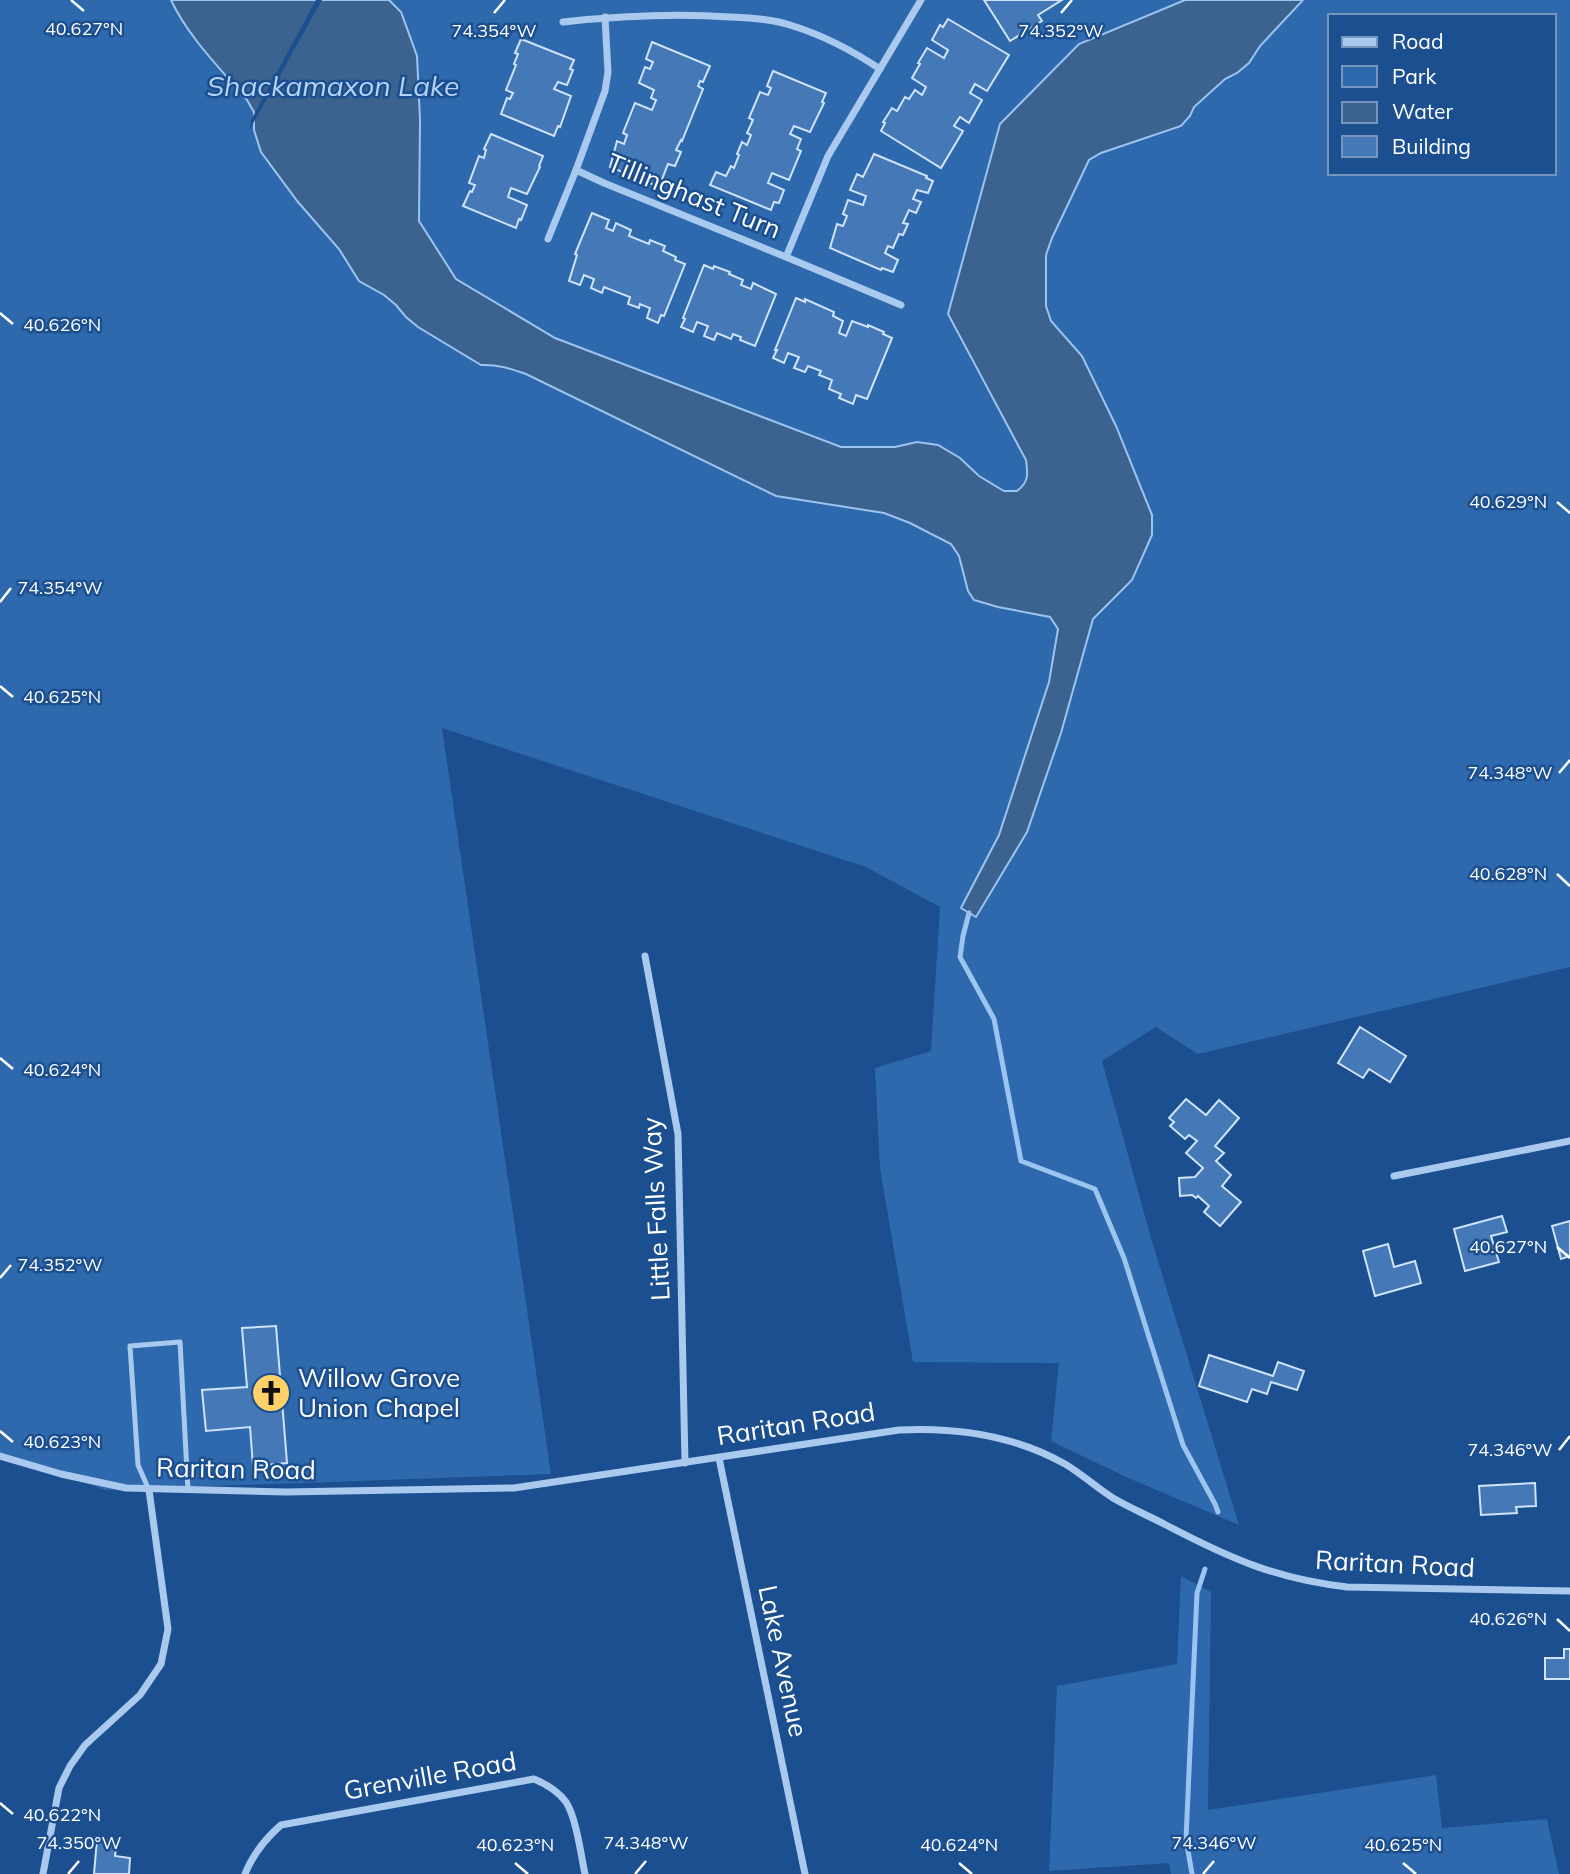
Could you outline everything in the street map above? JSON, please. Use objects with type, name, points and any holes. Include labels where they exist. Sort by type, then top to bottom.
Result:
[{"type":"street","name":"Tillinghast Turn","points":[[786,257],[828,156],[921,0]]},
{"type":"street","points":[[563,22],[641,15],[766,19],[827,38],[880,69]]},
{"type":"street","name":"Tillinghast Turn","points":[[605,18],[608,72],[605,91],[576,170],[901,305]]},
{"type":"street","points":[[548,239],[576,170]]},
{"type":"street","name":"Little Falls Way","points":[[645,956],[678,1134],[685,1462]]},
{"type":"street","points":[[1394,1176],[1570,1141]]},
{"type":"street","name":"Raritan Road","points":[[0,1456],[61,1474],[126,1488],[149,1490],[286,1492],[514,1488],[899,1430],[950,1430],[1009,1441],[1046,1455],[1089,1479],[1113,1498],[1205,1546],[1246,1564],[1284,1576],[1347,1587],[1570,1591]]},
{"type":"street","name":"Lake Avenue","points":[[719,1458],[806,1874]]},
{"type":"street","points":[[43,1874],[59,1788],[70,1766],[85,1745],[140,1695],[161,1664],[168,1629],[149,1490]]},
{"type":"street","name":"Grenville Road","points":[[245,1874],[259,1848],[281,1825],[534,1779],[546,1784],[565,1801],[571,1812],[585,1874]]},
{"type":"lane","points":[[149,1490],[138,1465],[130,1346],[180,1342],[188,1490]]},
{"type":"green space","points":[[0,0],[1570,0],[1570,967],[1198,1054],[1156,1027],[1102,1061],[1151,1238],[1239,1525],[1126,1477],[1051,1441],[1059,1363],[913,1362],[880,1168],[875,1068],[931,1051],[940,907],[866,867],[442,728],[551,1474],[106,1490],[0,1455]]},
{"type":"green space","points":[[1181,1576],[1211,1592],[1208,1810],[1436,1775],[1442,1828],[1547,1819],[1559,1874],[1171,1874],[1169,1863],[1049,1871],[1057,1686],[1177,1664]]},
{"type":"water","name":"Shackamaxon Lake","points":[[171,0],[389,0],[401,12],[417,56],[420,120],[419,221],[456,279],[555,338],[841,447],[895,447],[917,442],[938,445],[1004,491],[1017,491],[1027,477],[1026,460],[948,314],[1000,124],[1079,44],[1185,0],[1303,0],[1260,46],[1249,63],[1225,79],[1194,107],[1181,126],[1101,153],[1089,160],[1052,238],[1046,255],[1046,306],[1051,321],[1082,356],[1116,426],[1152,515],[1152,535],[1132,580],[1093,619],[1061,733],[1027,832],[976,917],[961,908],[999,835],[1049,682],[1058,629],[1050,617],[974,600],[968,591],[959,556],[951,544],[910,523],[884,513],[776,496],[526,374],[498,366],[481,365],[418,327],[384,295],[359,281],[339,249],[298,202],[261,152],[254,130],[254,112],[247,100],[196,40]]},
{"type":"pier","points":[[316,0],[322,0],[250,129],[251,120]]},
{"type":"building","points":[[984,0],[1062,0],[1038,15],[1042,21],[1010,41]]},
{"type":"building","points":[[948,19],[1009,55],[987,91],[975,84],[970,93],[982,100],[969,123],[960,117],[954,126],[963,131],[941,168],[881,131],[892,108],[897,111],[905,97],[909,99],[915,90],[922,95],[926,87],[912,78],[927,48],[944,58],[948,50],[932,40],[940,25],[943,27]]},
{"type":"building","points":[[521,39],[574,60],[567,85],[558,82],[554,89],[571,96],[554,136],[501,114],[507,98],[510,99],[513,93],[506,90],[516,65],[514,64],[518,54],[515,53]]},
{"type":"building","points":[[652,42],[710,66],[703,82],[700,81],[698,86],[703,89],[676,150],[681,152],[675,166],[668,164],[659,187],[610,167],[617,141],[624,144],[627,135],[623,133],[635,103],[652,110],[656,100],[651,98],[654,90],[639,83],[645,67],[650,69],[653,62],[646,59]]},
{"type":"building","points":[[773,71],[826,93],[810,132],[794,126],[790,134],[801,139],[797,149],[801,151],[789,180],[772,173],[768,183],[784,190],[779,203],[774,202],[771,210],[710,185],[716,172],[726,176],[731,166],[734,168],[742,142],[747,145],[751,135],[747,133],[753,120],[749,118],[760,92],[768,95],[771,88],[767,86]]},
{"type":"building","points":[[491,134],[543,156],[527,194],[511,188],[508,197],[527,205],[516,228],[463,206],[475,185],[469,183],[479,156],[484,158],[484,149]]},
{"type":"building","points":[[874,154],[933,181],[928,193],[917,190],[913,199],[921,202],[916,213],[909,210],[903,223],[908,224],[903,235],[899,234],[893,248],[888,246],[885,253],[898,260],[893,272],[882,268],[881,270],[830,248],[837,224],[843,226],[847,216],[843,214],[848,200],[863,205],[866,196],[850,190],[857,174],[863,177]]},
{"type":"building","points":[[592,213],[609,220],[606,228],[613,231],[616,223],[631,230],[629,236],[649,244],[650,240],[665,246],[663,251],[685,264],[664,316],[661,315],[658,323],[647,318],[650,308],[640,304],[639,308],[628,304],[630,297],[604,287],[602,293],[591,288],[594,279],[584,275],[580,285],[569,281],[577,255],[575,254]]},
{"type":"building","points":[[704,265],[730,272],[729,274],[743,280],[741,285],[751,289],[753,283],[776,294],[755,346],[733,334],[731,339],[717,333],[714,340],[704,336],[708,326],[697,322],[693,332],[681,327]]},
{"type":"building","points":[[796,298],[805,302],[805,299],[834,312],[833,316],[843,321],[839,333],[846,336],[852,321],[868,325],[892,338],[867,399],[856,395],[853,404],[839,398],[841,394],[829,389],[832,380],[819,375],[821,371],[808,366],[805,372],[794,368],[799,357],[788,353],[784,363],[773,358]]},
{"type":"building","points":[[1360,1027],[1406,1056],[1390,1082],[1369,1069],[1363,1078],[1338,1063]]},
{"type":"building","points":[[1186,1099],[1206,1115],[1219,1100],[1239,1118],[1215,1146],[1224,1153],[1216,1161],[1231,1175],[1222,1186],[1241,1202],[1220,1226],[1204,1212],[1209,1206],[1198,1196],[1180,1196],[1179,1178],[1195,1177],[1203,1168],[1186,1153],[1197,1141],[1189,1135],[1185,1139],[1170,1126],[1174,1122],[1169,1118]]},
{"type":"building","points":[[1502,1216],[1507,1232],[1491,1236],[1499,1262],[1465,1271],[1454,1229]]},
{"type":"building","points":[[1570,1221],[1570,1256],[1561,1259],[1552,1226]]},
{"type":"building","points":[[1388,1244],[1394,1267],[1415,1261],[1421,1283],[1375,1296],[1363,1251]]},
{"type":"building","points":[[276,1326],[287,1463],[253,1466],[250,1427],[206,1431],[202,1390],[247,1387],[242,1328]]},
{"type":"building","points":[[1209,1355],[1273,1376],[1278,1362],[1304,1371],[1297,1390],[1271,1382],[1267,1394],[1252,1389],[1247,1402],[1199,1386]]},
{"type":"building","points":[[1535,1483],[1536,1506],[1516,1507],[1517,1513],[1481,1515],[1479,1486]]},
{"type":"building","points":[[1564,1649],[1570,1649],[1570,1679],[1545,1679],[1545,1658],[1564,1658]]},
{"type":"building","points":[[97,1839],[117,1841],[115,1856],[130,1858],[129,1874],[94,1874]]},
{"type":"waterway","points":[[969,913],[960,957],[994,1019],[1021,1161],[1095,1189],[1124,1258],[1183,1445],[1218,1512]]},
{"type":"waterway","points":[[1192,1874],[1186,1839],[1197,1593],[1205,1569]]},
{"type":"place","name":"Willow Grove Union Chapel","points":[[271,1393]]}]
